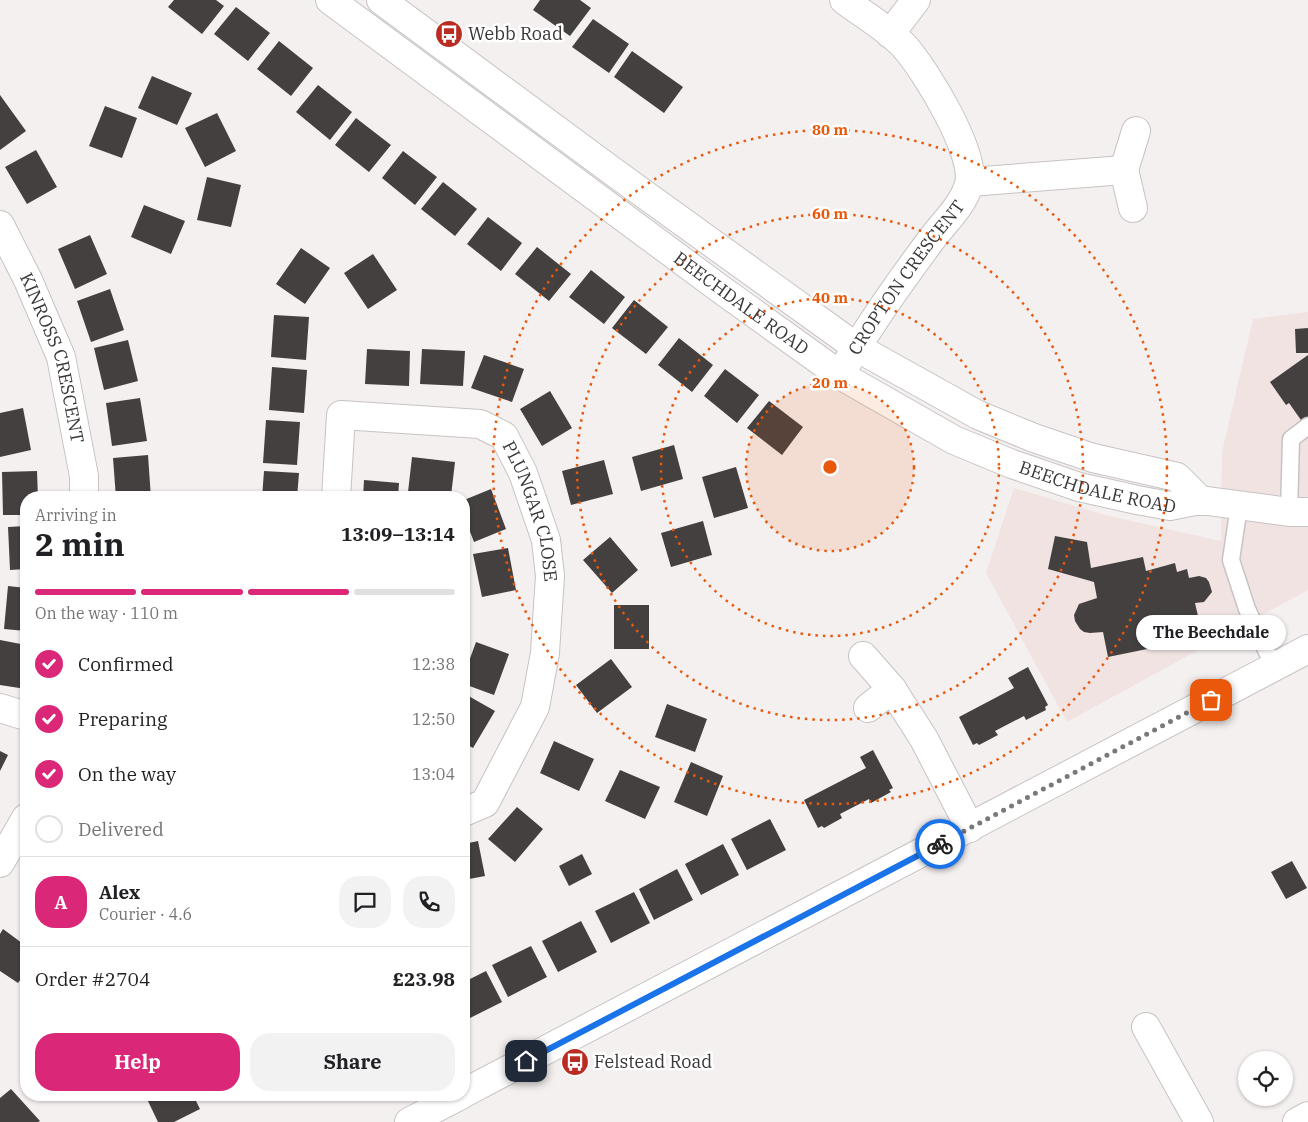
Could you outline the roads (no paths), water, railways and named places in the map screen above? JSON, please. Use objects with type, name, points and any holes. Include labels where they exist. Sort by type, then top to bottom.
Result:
[{"type":"street","name":"BEECHDALE ROAD","points":[[381,0],[614,173],[856,347],[978,415],[1034,438],[1093,458],[1177,476],[1200,500]]},
{"type":"street","name":"CROPTON CRESCENT","points":[[840,375],[856,347],[932,239],[959,206],[970,182],[969,164],[961,141],[942,103],[914,58],[890,34],[844,0]]},
{"type":"street","points":[[890,34],[916,0]]},
{"type":"street","name":"BEECHDALE ROAD","points":[[340,3],[719,288],[840,375],[954,440],[1012,464],[1080,488],[1170,506],[1200,500],[1298,512]]},
{"type":"street","points":[[1132,208],[1124,170],[1136,132]]},
{"type":"street","name":"CROPTON CRESCENT","points":[[970,182],[1124,170]]},
{"type":"street","name":"KINROSS CRESCENT","points":[[0,225],[28,280],[61,357],[84,476],[84,491]]},
{"type":"street","name":"PLUNGAR CLOSE","points":[[336,491],[341,415],[480,424],[504,436],[523,474],[546,540],[550,576],[545,653],[535,707],[484,803],[470,809]]},
{"type":"street","points":[[470,1090],[1308,649]]},
{"type":"street","points":[[863,656],[892,689],[924,739],[970,828]]},
{"type":"street","points":[[868,708],[892,689]]},
{"type":"street","points":[[0,708],[20,714]]},
{"type":"street","points":[[0,863],[20,828]]},
{"type":"street","points":[[1146,1027],[1200,1122]]},
{"type":"street","points":[[408,1122],[448,1101]]},
{"type":"street","points":[[1297,1122],[1308,1116]]},
{"type":"lane","points":[[1298,512],[1291,439],[1308,426]]},
{"type":"lane","points":[[1239,506],[1231,560],[1247,609],[1274,667]]},
{"type":"place","name":"Webb Road","points":[[449,34]]},
{"type":"place","name":"The Beechdale","points":[[1211,700]]},
{"type":"place","name":"Felstead Road","points":[[575,1062]]}]
